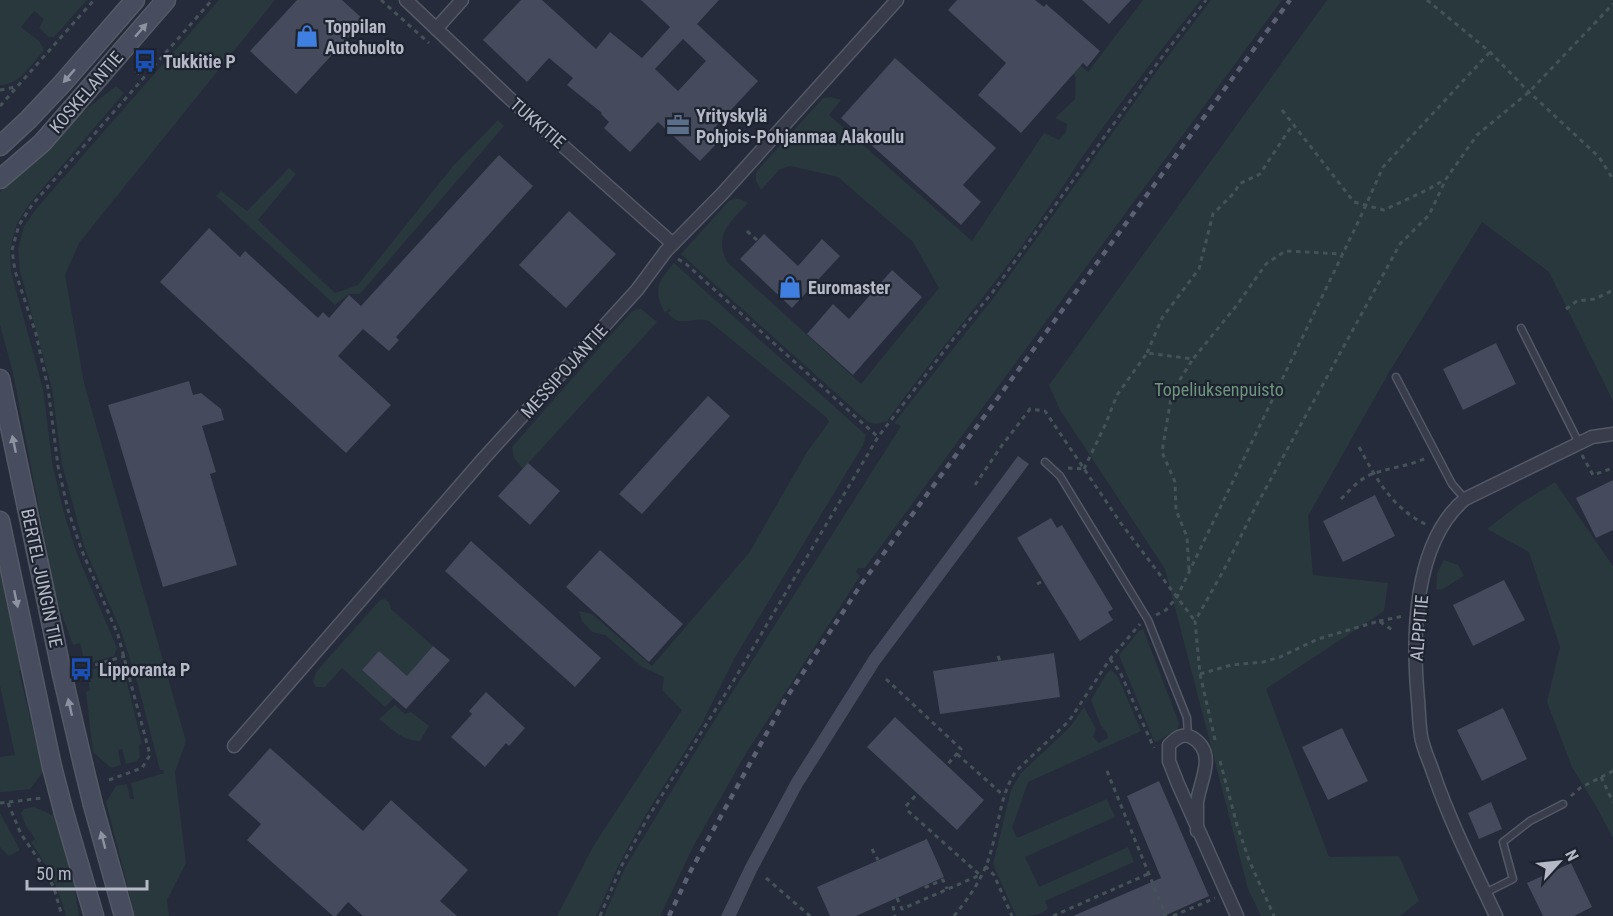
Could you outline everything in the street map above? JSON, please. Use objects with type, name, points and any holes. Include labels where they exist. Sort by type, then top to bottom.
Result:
[{"type":"main road","name":"KOSKELANTIE","points":[[0,146],[28,120],[135,0]]},
{"type":"main road","name":"KOSKELANTIE","points":[[0,178],[42,143],[166,0]]},
{"type":"main road","name":"BERTEL JUNGIN TIE","points":[[0,378],[62,674],[93,805],[124,916]]},
{"type":"main road","name":"BERTEL JUNGIN TIE","points":[[0,521],[52,767],[94,916]]},
{"type":"street","name":"TUKKITIE","points":[[406,0],[673,244]]},
{"type":"street","points":[[436,29],[462,0]]},
{"type":"street","name":"MESSIPOJANTIE","points":[[234,746],[469,475],[637,290],[673,244],[722,194],[897,0]]},
{"type":"street","name":"ALPPITIE","points":[[1496,916],[1450,819],[1421,737],[1414,660],[1418,610],[1426,563],[1434,539],[1455,507],[1465,499],[1592,437],[1613,434]]},
{"type":"street","points":[[1197,831],[1197,802],[1207,768],[1202,747],[1196,740],[1188,736],[1175,738],[1169,745],[1169,761],[1197,831],[1234,915]]},
{"type":"lane","points":[[1521,328],[1579,443]]},
{"type":"lane","points":[[1396,377],[1452,484],[1465,499]]},
{"type":"lane","points":[[1045,462],[1060,476],[1148,620],[1187,718],[1188,736]]},
{"type":"lane","points":[[1485,893],[1513,879],[1503,842],[1530,821],[1563,804]]},
{"type":"path","points":[[0,106],[94,0]]},
{"type":"path","points":[[109,780],[142,768],[150,755],[118,635],[82,551],[68,510],[58,466],[48,388],[36,334],[15,271],[12,250],[19,225],[32,205],[212,0]]},
{"type":"path","points":[[600,916],[622,865],[647,819],[734,680],[878,437],[954,338],[992,293],[1159,61],[1206,0]]},
{"type":"path","points":[[1427,0],[1490,52],[1599,157],[1613,179]]},
{"type":"path","points":[[1195,621],[1400,244],[1430,215],[1446,179],[1477,135],[1529,92],[1613,4]]},
{"type":"path","points":[[954,916],[970,895],[991,854],[1004,795],[1016,771],[1061,730],[1118,648],[1140,624],[1166,609],[1177,597],[1383,167],[1490,52]]},
{"type":"path","points":[[136,71],[144,78]]},
{"type":"path","points":[[0,90],[17,87]]},
{"type":"path","points":[[1281,110],[1354,202],[1384,210],[1446,179]]},
{"type":"path","points":[[1084,469],[1117,395],[1146,353],[1162,318],[1198,269],[1213,214],[1235,192],[1239,184],[1260,174],[1293,124]]},
{"type":"path","points":[[747,231],[758,240]]},
{"type":"path","points":[[1189,571],[1186,537],[1176,510],[1175,482],[1162,452],[1172,392],[1193,359],[1238,305],[1266,264],[1285,251],[1343,254]]},
{"type":"path","points":[[1566,309],[1577,301],[1594,299],[1613,290]]},
{"type":"path","points":[[1146,353],[1193,359]]},
{"type":"path","points":[[975,484],[1030,409],[1045,411],[1120,522],[1195,621],[1200,674],[1218,750]]},
{"type":"path","points":[[1579,443],[1581,452],[1593,474],[1613,468]]},
{"type":"path","points":[[1359,447],[1373,473],[1395,504],[1414,519],[1429,526]]},
{"type":"path","points":[[1341,499],[1355,484],[1373,473],[1413,464],[1436,453]]},
{"type":"path","points":[[1425,533],[1433,519]]},
{"type":"path","points":[[1037,584],[1043,580]]},
{"type":"path","points":[[1200,674],[1231,665],[1263,662],[1280,657],[1318,639],[1404,616],[1404,611]]},
{"type":"path","points":[[1379,621],[1394,631]]},
{"type":"path","points":[[62,674],[125,656]]},
{"type":"path","points":[[998,656],[999,661]]},
{"type":"path","points":[[886,679],[961,749],[947,765]]},
{"type":"path","points":[[957,754],[1004,795]]},
{"type":"path","points":[[1220,760],[1249,860],[1274,916]]},
{"type":"path","points":[[1107,771],[1166,916]]},
{"type":"path","points":[[1563,804],[1580,788],[1613,771]]},
{"type":"path","points":[[1601,777],[1613,802]]},
{"type":"path","points":[[906,806],[918,793]]},
{"type":"path","points":[[0,803],[43,798]]},
{"type":"path","points":[[8,803],[21,834],[41,863],[54,888],[62,916]]},
{"type":"path","points":[[908,811],[981,875]]},
{"type":"path","points":[[873,849],[878,860]]},
{"type":"path","points":[[985,866],[994,875],[1012,916]]},
{"type":"path","points":[[1053,916],[1148,874]]},
{"type":"path","points":[[897,898],[902,909],[981,875]]},
{"type":"path","points":[[766,878],[810,916]]},
{"type":"path","points":[[925,886],[943,880],[947,889]]},
{"type":"path","points":[[1173,916],[1217,897]]},
{"type":"path","points":[[893,906],[895,916]]},
{"type":"green space","points":[[0,0],[87,0],[54,37],[49,37],[39,28],[44,19],[34,11],[21,27],[39,41],[44,50],[19,78],[0,85]]},
{"type":"green space","points":[[219,0],[275,0],[79,243],[65,275],[84,383],[186,741],[175,772],[186,863],[167,900],[169,916],[135,916],[106,802],[116,786],[127,784],[130,799],[134,799],[131,783],[164,773],[160,770],[121,631],[85,549],[62,465],[52,389],[20,271],[18,249],[24,226],[36,209]]},
{"type":"green space","points":[[996,0],[1009,0],[1088,72],[1143,0],[1201,0],[1101,130],[1005,269],[887,421],[876,424],[868,422],[681,254],[729,201],[739,199],[748,203],[730,223],[723,236],[723,252],[727,262],[861,384],[939,288],[913,242],[838,177],[791,166],[780,169],[761,190],[756,181],[756,172],[823,98],[831,97],[841,100],[829,115],[972,241],[1044,133],[1059,140],[1066,132],[1067,124],[1055,118],[1075,99],[1076,77]]},
{"type":"green space","points":[[1211,0],[1282,0],[865,568],[858,568],[856,572],[860,576],[745,755],[694,845],[660,916],[604,916],[625,868],[709,729],[901,426],[894,423],[995,296],[1162,64]]},
{"type":"green space","name":"Topeliuksenpuisto","points":[[1327,0],[1613,0],[1613,401],[1549,272],[1482,222],[1388,374],[1308,516],[1313,575],[1388,583],[1384,611],[1266,689],[1329,857],[1399,856],[1419,901],[1400,916],[1261,916],[1248,889],[1165,569],[1060,410],[1049,385]]},
{"type":"green space","points":[[116,86],[124,93],[30,203],[17,223],[10,249],[11,272],[43,389],[53,467],[64,513],[77,554],[117,648],[114,656],[88,663],[84,660],[80,643],[73,645],[56,598],[13,373],[0,325],[0,192],[22,168],[84,111]]},
{"type":"green space","points":[[498,120],[504,126],[360,294],[349,294],[335,305],[216,196],[221,191],[247,211],[289,168],[296,174],[258,220],[335,293],[358,285],[453,166]]},
{"type":"green space","points":[[674,263],[866,435],[863,445],[734,659],[700,727],[645,816],[619,864],[596,916],[557,916],[594,845],[682,710],[662,690],[664,677],[642,667],[605,635],[592,632],[582,621],[579,611],[592,614],[652,666],[749,553],[807,452],[829,422],[709,321],[682,321],[673,318],[668,313],[671,310],[669,309],[665,313],[659,298],[659,286]]},
{"type":"green space","points":[[638,309],[657,322],[523,469],[514,458],[512,447],[631,312]]},
{"type":"green space","points":[[1555,482],[1613,566],[1613,838],[1572,767],[1547,702],[1560,647],[1529,552],[1487,529],[1518,505]]},
{"type":"green space","points":[[1444,560],[1458,565],[1464,576],[1441,590],[1436,589],[1437,574]]},
{"type":"green space","points":[[0,563],[21,670],[19,671],[43,772],[30,789],[4,792],[0,792],[0,757],[15,755],[0,686]]},
{"type":"green space","points":[[384,599],[389,602],[391,609],[433,646],[407,676],[379,651],[362,670],[394,698],[385,707],[342,668],[325,687],[316,687],[313,682],[316,672],[380,600]]},
{"type":"green space","points":[[1143,629],[1179,723],[1177,730],[1156,742],[1119,655]]},
{"type":"green space","points":[[117,663],[123,666],[142,744],[139,745],[140,757],[137,761],[126,764],[122,749],[118,750],[121,765],[111,768],[93,752],[86,692],[90,690],[87,673],[90,670]]},
{"type":"green space","points":[[1111,670],[1118,677],[1141,731],[1028,782],[1012,828],[1017,838],[1107,799],[1115,817],[1025,857],[1039,887],[1128,847],[1134,862],[1045,901],[1048,908],[1042,913],[1016,916],[993,864],[1011,790],[1021,773],[1070,727],[1084,707],[1096,729],[1093,737],[1099,743],[1108,738],[1091,700]]},
{"type":"green space","points":[[395,705],[405,714],[411,712],[429,726],[420,741],[403,737],[379,719]]},
{"type":"green space","points":[[34,807],[54,816],[73,878],[79,916],[66,916],[52,877],[31,842],[35,839],[21,813],[24,809]]},
{"type":"green space","points":[[0,813],[20,850],[9,856],[0,847]]},
{"type":"building","name":"Toppilan Autohuolto","points":[[297,0],[342,0],[364,20],[296,94],[250,51]]},
{"type":"building","points":[[521,0],[542,0],[596,49],[610,32],[642,58],[670,27],[641,0],[719,0],[697,24],[758,81],[716,126],[725,135],[700,161],[658,122],[630,152],[604,128],[609,122],[602,113],[567,85],[573,78],[549,58],[527,82],[483,40]],"holes":[[[683,39],[706,61],[678,91],[655,69]]]},
{"type":"building","points":[[957,0],[1035,0],[1044,7],[1046,4],[1100,51],[1087,67],[1083,63],[1021,133],[978,95],[1006,63],[948,10]]},
{"type":"building","points":[[1082,0],[1131,0],[1109,24]]},
{"type":"building","points":[[895,58],[996,148],[963,185],[981,202],[961,225],[841,118]]},
{"type":"building","points":[[499,155],[533,186],[396,337],[399,340],[389,351],[363,329],[338,356],[391,405],[346,453],[160,282],[209,228],[240,257],[245,251],[318,318],[323,312],[329,318],[349,295],[361,306]]},
{"type":"building","points":[[569,211],[616,254],[566,308],[519,265]]},
{"type":"building","name":"Euromaster","points":[[764,234],[798,266],[822,239],[840,256],[792,308],[740,259]]},
{"type":"building","points":[[892,270],[922,297],[853,375],[807,334],[833,304],[849,319]]},
{"type":"building","points":[[1496,343],[1516,384],[1463,410],[1443,369]]},
{"type":"building","points":[[189,381],[193,395],[201,393],[221,409],[224,420],[202,426],[216,472],[210,474],[237,565],[163,587],[108,405]]},
{"type":"building","points":[[708,396],[730,416],[642,514],[619,494]]},
{"type":"building","points":[[1018,456],[1029,464],[879,665],[802,787],[757,871],[736,916],[721,916],[792,779],[870,655]]},
{"type":"building","points":[[528,463],[560,491],[530,525],[498,496]]},
{"type":"building","points":[[1613,480],[1613,530],[1596,538],[1576,498]]},
{"type":"building","points":[[1375,495],[1395,536],[1343,562],[1323,521]]},
{"type":"building","points":[[1051,518],[1057,528],[1062,525],[1113,609],[1108,612],[1113,620],[1080,641],[1017,538]]},
{"type":"building","points":[[471,541],[601,658],[575,687],[445,571]]},
{"type":"building","points":[[600,550],[683,624],[649,662],[566,587]]},
{"type":"building","points":[[1504,580],[1525,620],[1473,646],[1453,605]]},
{"type":"building","points":[[433,646],[450,660],[406,709],[362,670],[379,651],[407,676]]},
{"type":"building","points":[[1054,653],[1060,697],[940,714],[933,671]]},
{"type":"building","points":[[486,692],[525,728],[509,746],[506,743],[485,767],[451,737],[472,714],[469,711]]},
{"type":"building","points":[[1503,708],[1527,759],[1482,781],[1457,730]]},
{"type":"building","points":[[895,717],[984,800],[957,830],[867,747]]},
{"type":"building","points":[[1342,728],[1368,781],[1328,800],[1302,747]]},
{"type":"building","points":[[270,748],[363,831],[391,800],[468,870],[440,901],[457,916],[363,916],[348,902],[336,916],[333,916],[247,840],[261,824],[228,795]]},
{"type":"building","points":[[1159,781],[1209,896],[1164,916],[1073,916],[1161,878],[1127,796]]},
{"type":"building","points":[[1491,802],[1502,829],[1479,839],[1468,813]]},
{"type":"building","points":[[927,839],[944,877],[856,916],[830,916],[817,887]]},
{"type":"building","points":[[1571,863],[1592,907],[1574,916],[1543,916],[1527,883]]},
{"type":"railway","points":[[669,916],[689,874],[785,700],[862,583],[1290,0]]},
{"type":"place","name":"Toppilan Autohuolto","points":[[307,36]]},
{"type":"place","name":"Tukkitie P","points":[[145,61]]},
{"type":"place","name":"Yrityskylä Pohjois-Pohjanmaa Alakoulu","points":[[678,125]]},
{"type":"place","name":"Euromaster","points":[[790,287]]},
{"type":"place","name":"Lipporanta P","points":[[81,669]]}]
